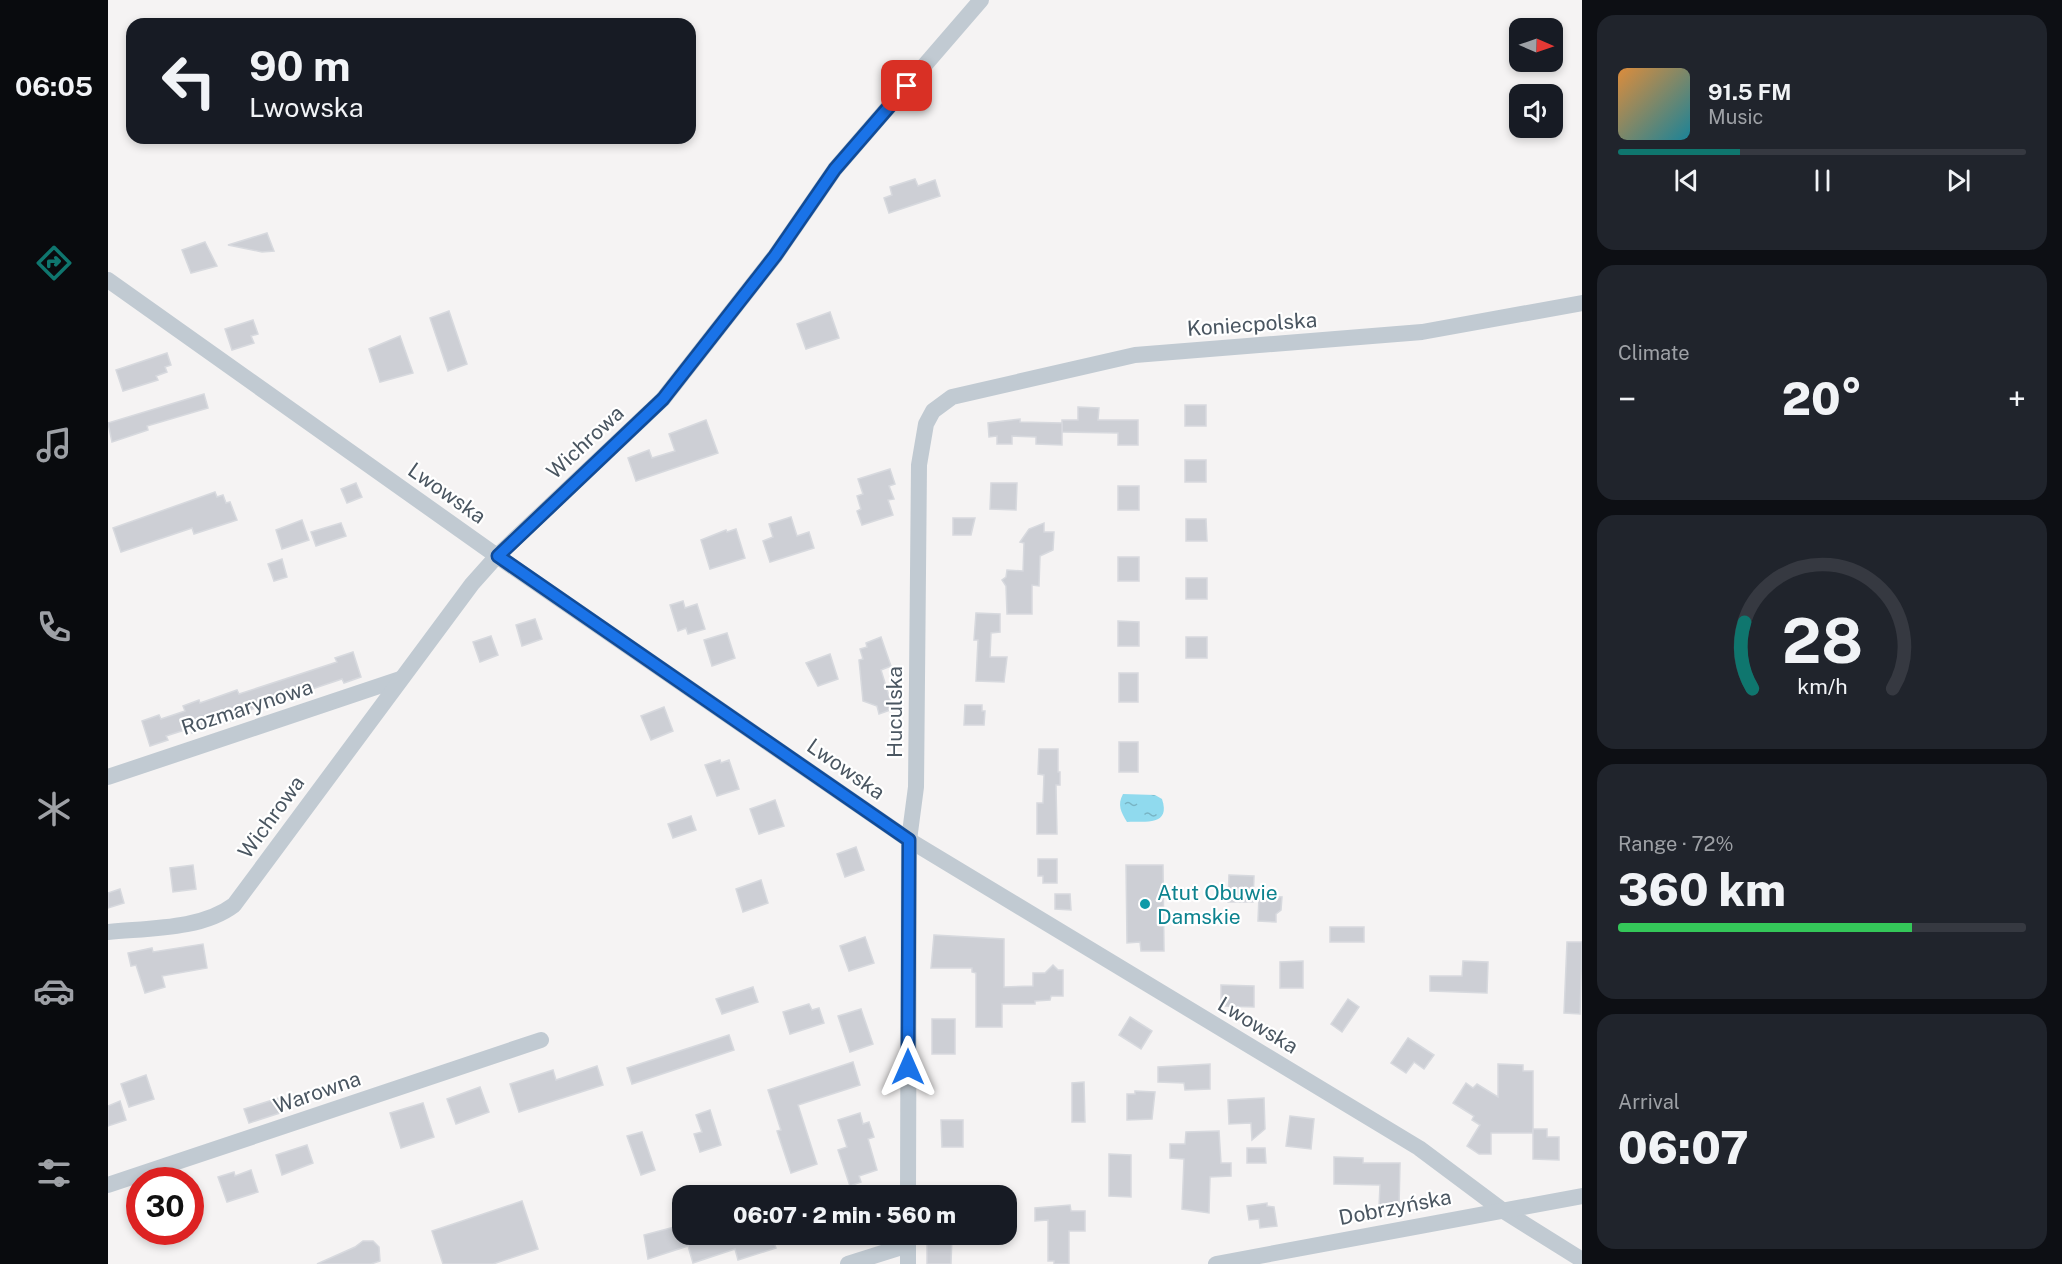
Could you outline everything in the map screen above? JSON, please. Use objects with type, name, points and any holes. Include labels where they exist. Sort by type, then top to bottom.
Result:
[{"type":"street","name":"Wichrowa","points":[[108,932],[156,928],[218,915],[234,904],[472,584],[498,556],[663,399],[775,256],[835,169],[981,0]]},
{"type":"street","name":"Lwowska","points":[[108,280],[498,556],[909,840],[1419,1148],[1502,1210],[1582,1260]]},
{"type":"street","name":"Koniecpolska","points":[[933,411],[952,397],[1135,355],[1422,332],[1582,303]]},
{"type":"street","name":"Huculska","points":[[908,1185],[909,840],[916,787],[917,505],[922,440],[926,424],[933,411]]},
{"type":"street","name":"Rozmarynowa","points":[[108,777],[400,679]]},
{"type":"street","name":"Warowna","points":[[108,1185],[541,1040]]},
{"type":"street","name":"Dobrzyńska","points":[[1216,1264],[1582,1196]]},
{"type":"street","points":[[848,1264],[896,1245]]},
{"type":"street","points":[[908,1245],[908,1264]]},
{"type":"water","points":[[1123,794],[1155,795],[1162,799],[1163,814],[1155,820],[1127,822],[1120,802]]},
{"type":"building","points":[[915,179],[918,186],[935,180],[940,196],[889,213],[884,198],[892,195],[890,187]]},
{"type":"building","points":[[267,233],[274,251],[262,252],[228,245]]},
{"type":"building","points":[[205,242],[217,266],[191,273],[182,250]]},
{"type":"building","points":[[449,311],[467,364],[448,371],[430,318]]},
{"type":"building","points":[[830,312],[839,338],[806,349],[797,324]]},
{"type":"building","points":[[253,320],[258,334],[251,336],[254,343],[232,350],[225,329]]},
{"type":"building","points":[[400,336],[413,373],[380,382],[369,349]]},
{"type":"building","points":[[167,353],[171,365],[165,367],[167,372],[156,376],[158,380],[123,391],[116,370]]},
{"type":"building","points":[[204,394],[208,408],[147,426],[148,430],[112,442],[108,423]]},
{"type":"building","points":[[1185,405],[1206,405],[1206,426],[1185,426]]},
{"type":"building","points":[[1078,407],[1099,408],[1098,420],[1138,420],[1138,445],[1118,445],[1118,433],[1062,432],[1062,420],[1078,420]]},
{"type":"building","points":[[1020,419],[1020,422],[1062,423],[1062,445],[1036,444],[1036,437],[1012,436],[1012,444],[997,444],[997,436],[989,437],[988,423]]},
{"type":"building","points":[[706,420],[718,453],[636,481],[628,458],[649,450],[652,458],[675,451],[669,434]]},
{"type":"building","points":[[1185,460],[1206,460],[1206,482],[1185,482]]},
{"type":"building","points":[[890,469],[895,484],[889,486],[894,499],[888,500],[893,515],[862,525],[857,511],[861,509],[857,496],[863,494],[858,479]]},
{"type":"building","points":[[356,483],[362,497],[347,503],[341,489]]},
{"type":"building","points":[[991,483],[1017,483],[1016,510],[990,509]]},
{"type":"building","points":[[1118,486],[1139,486],[1139,510],[1118,510]]},
{"type":"building","points":[[215,492],[217,497],[223,495],[226,503],[230,502],[237,520],[194,534],[192,528],[121,552],[113,528]]},
{"type":"building","points":[[791,517],[797,536],[809,532],[814,548],[770,562],[763,541],[773,537],[769,524]]},
{"type":"building","points":[[953,518],[975,518],[971,535],[953,535]]},
{"type":"building","points":[[1186,519],[1206,519],[1207,541],[1186,541]]},
{"type":"building","points":[[302,520],[309,540],[282,549],[276,530]]},
{"type":"building","points":[[341,523],[346,536],[316,546],[311,532]]},
{"type":"building","points":[[1044,523],[1044,532],[1054,532],[1053,550],[1040,556],[1039,586],[1032,585],[1032,614],[1007,614],[1006,586],[1002,580],[1006,577],[1007,570],[1023,571],[1024,543],[1020,542],[1029,529]]},
{"type":"building","points":[[736,529],[745,558],[710,569],[701,540],[726,530],[727,532]]},
{"type":"building","points":[[1118,557],[1139,557],[1139,581],[1118,581]]},
{"type":"building","points":[[282,559],[287,577],[274,581],[268,564]]},
{"type":"building","points":[[1186,578],[1207,578],[1207,599],[1186,599]]},
{"type":"building","points":[[683,601],[685,608],[697,604],[705,629],[688,634],[686,628],[678,631],[670,605]]},
{"type":"building","points":[[976,613],[1000,614],[1000,632],[991,633],[990,657],[1007,657],[1004,682],[976,681],[978,640],[974,640]]},
{"type":"building","points":[[535,619],[542,639],[522,646],[516,625]]},
{"type":"building","points":[[1118,621],[1139,622],[1139,646],[1118,646]]},
{"type":"building","points":[[727,633],[735,658],[712,666],[704,640]]},
{"type":"building","points":[[491,636],[498,655],[480,662],[473,642]]},
{"type":"building","points":[[881,637],[891,666],[881,670],[893,709],[879,714],[877,706],[863,701],[859,660],[863,659],[860,649],[867,647],[866,643]]},
{"type":"building","points":[[1186,637],[1207,637],[1207,658],[1186,658]]},
{"type":"building","points":[[353,652],[361,677],[344,683],[342,679],[244,712],[246,716],[192,733],[191,728],[166,736],[168,740],[150,746],[142,721],[159,715],[161,719],[185,711],[183,706],[199,700],[200,703],[237,690],[239,694],[337,662],[335,658]]},
{"type":"building","points":[[830,654],[838,679],[818,686],[806,663]]},
{"type":"building","points":[[1119,673],[1138,673],[1138,702],[1119,702]]},
{"type":"building","points":[[965,705],[982,705],[982,711],[985,711],[984,725],[964,725]]},
{"type":"building","points":[[664,707],[673,731],[651,740],[641,716]]},
{"type":"building","points":[[1119,742],[1138,742],[1138,772],[1119,772]]},
{"type":"building","points":[[1039,749],[1058,749],[1060,785],[1056,785],[1057,834],[1037,834],[1037,803],[1043,803],[1044,775],[1038,774]]},
{"type":"building","points":[[720,760],[721,763],[729,760],[739,789],[717,796],[705,765]]},
{"type":"building","points":[[775,800],[784,826],[759,834],[750,809]]},
{"type":"building","points":[[691,816],[696,830],[673,838],[668,824]]},
{"type":"building","points":[[856,847],[864,870],[845,877],[837,854]]},
{"type":"building","points":[[1038,859],[1057,859],[1057,883],[1043,883],[1043,876],[1038,876]]},
{"type":"building","points":[[193,865],[196,889],[173,892],[170,868]]},
{"type":"building","name":"Atut Obuwie Damskie","points":[[1126,865],[1163,865],[1164,951],[1141,951],[1140,942],[1127,943]]},
{"type":"building","points":[[1229,875],[1254,876],[1253,902],[1228,902]]},
{"type":"building","points":[[761,880],[768,903],[743,912],[736,889]]},
{"type":"building","points":[[120,889],[124,903],[108,908],[108,893]]},
{"type":"building","points":[[1055,894],[1070,894],[1071,910],[1055,909]]},
{"type":"building","points":[[1259,896],[1282,897],[1281,910],[1276,914],[1276,922],[1258,921]]},
{"type":"building","points":[[1330,927],[1364,927],[1364,942],[1330,942]]},
{"type":"building","points":[[934,935],[1004,939],[1004,987],[1033,986],[1033,973],[1045,973],[1053,965],[1058,970],[1063,970],[1063,996],[1051,996],[1050,1000],[1035,1001],[1035,1004],[1002,1004],[1002,1027],[976,1027],[976,973],[972,972],[972,968],[931,968]]},
{"type":"building","points":[[865,937],[874,963],[849,971],[840,946]]},
{"type":"building","points":[[1567,942],[1582,942],[1580,1014],[1564,1013]]},
{"type":"building","points":[[203,944],[207,968],[162,976],[165,987],[145,993],[136,965],[131,966],[128,953],[152,948],[153,952]]},
{"type":"building","points":[[1303,961],[1303,988],[1280,988],[1280,962]]},
{"type":"building","points":[[1463,961],[1488,962],[1487,993],[1430,991],[1430,976],[1462,976]]},
{"type":"building","points":[[1221,985],[1254,986],[1254,1007],[1221,1006]]},
{"type":"building","points":[[753,987],[758,1002],[722,1014],[716,999]]},
{"type":"building","points":[[1348,999],[1359,1007],[1342,1032],[1331,1024]]},
{"type":"building","points":[[809,1004],[812,1010],[819,1008],[824,1023],[790,1034],[783,1012]]},
{"type":"building","points":[[861,1009],[873,1044],[850,1052],[838,1016]]},
{"type":"building","points":[[1130,1017],[1152,1031],[1141,1049],[1119,1035]]},
{"type":"building","points":[[932,1019],[955,1019],[955,1054],[932,1054]]},
{"type":"building","points":[[729,1035],[734,1050],[632,1084],[627,1068]]},
{"type":"building","points":[[1408,1038],[1434,1055],[1424,1069],[1414,1062],[1406,1073],[1391,1063]]},
{"type":"building","points":[[853,1062],[860,1085],[798,1105],[817,1164],[791,1173],[777,1131],[781,1130],[768,1090]]},
{"type":"building","points":[[1210,1064],[1210,1089],[1185,1090],[1184,1083],[1158,1082],[1158,1067]]},
{"type":"building","points":[[1498,1064],[1523,1065],[1523,1071],[1533,1071],[1533,1133],[1491,1133],[1491,1154],[1479,1154],[1467,1146],[1480,1125],[1472,1120],[1474,1116],[1453,1103],[1466,1083],[1473,1088],[1477,1084],[1498,1097]]},
{"type":"building","points":[[597,1066],[603,1085],[519,1112],[510,1084],[553,1070],[556,1080]]},
{"type":"building","points":[[146,1075],[154,1099],[129,1107],[121,1084]]},
{"type":"building","points":[[1084,1082],[1085,1122],[1072,1122],[1072,1083]]},
{"type":"building","points":[[480,1087],[489,1112],[456,1124],[447,1099]]},
{"type":"building","points":[[1135,1091],[1155,1092],[1152,1119],[1127,1120],[1127,1094],[1135,1094]]},
{"type":"building","points":[[279,1098],[283,1112],[249,1123],[244,1109]]},
{"type":"building","points":[[1264,1098],[1265,1129],[1252,1140],[1251,1123],[1229,1124],[1228,1100]]},
{"type":"building","points":[[120,1101],[126,1120],[108,1126],[108,1106]]},
{"type":"building","points":[[423,1103],[434,1137],[401,1148],[390,1113]]},
{"type":"building","points":[[710,1110],[721,1145],[700,1152],[694,1134],[702,1132],[696,1115]]},
{"type":"building","points":[[860,1113],[863,1124],[869,1122],[874,1137],[868,1139],[877,1170],[859,1176],[861,1182],[853,1185],[850,1185],[838,1150],[847,1147],[838,1120]]},
{"type":"building","points":[[1290,1116],[1314,1119],[1311,1149],[1286,1146]]},
{"type":"building","points":[[941,1120],[963,1120],[963,1147],[942,1147]]},
{"type":"building","points":[[1533,1129],[1547,1129],[1547,1137],[1559,1137],[1559,1160],[1533,1159]]},
{"type":"building","points":[[1219,1131],[1221,1163],[1231,1163],[1231,1176],[1210,1177],[1209,1213],[1182,1209],[1184,1159],[1170,1158],[1170,1144],[1185,1144],[1186,1132]]},
{"type":"building","points":[[642,1132],[655,1170],[641,1175],[627,1136]]},
{"type":"building","points":[[307,1145],[313,1163],[282,1175],[276,1155]]},
{"type":"building","points":[[1247,1148],[1265,1148],[1266,1163],[1247,1163]]},
{"type":"building","points":[[1109,1154],[1131,1155],[1131,1197],[1109,1196]]},
{"type":"building","points":[[1334,1157],[1363,1158],[1363,1163],[1400,1163],[1399,1208],[1379,1207],[1380,1185],[1334,1184]]},
{"type":"building","points":[[251,1170],[258,1192],[227,1202],[218,1177],[234,1172],[235,1176]]},
{"type":"building","points":[[522,1201],[538,1249],[493,1264],[443,1264],[432,1231]]},
{"type":"building","points":[[1267,1203],[1267,1206],[1274,1207],[1277,1226],[1260,1228],[1259,1219],[1249,1220],[1247,1206]]},
{"type":"building","points":[[1070,1205],[1071,1211],[1085,1211],[1085,1231],[1069,1231],[1069,1264],[1054,1264],[1054,1261],[1048,1261],[1048,1220],[1035,1221],[1035,1208]]},
{"type":"building","points":[[672,1228],[672,1245],[775,1245],[776,1248],[738,1260],[735,1249],[693,1263],[688,1246],[648,1259],[644,1235]]},
{"type":"building","points":[[363,1241],[373,1241],[379,1247],[380,1261],[371,1264],[317,1264],[355,1247]]},
{"type":"building","points":[[927,1245],[952,1245],[951,1264],[927,1264]]},
{"type":"place","name":"Atut Obuwie Damskie","points":[[1145,904]]},
{"type":"route","points":[[907,86],[835,169],[775,256],[663,399],[498,556],[909,840],[908,1067]]}]
